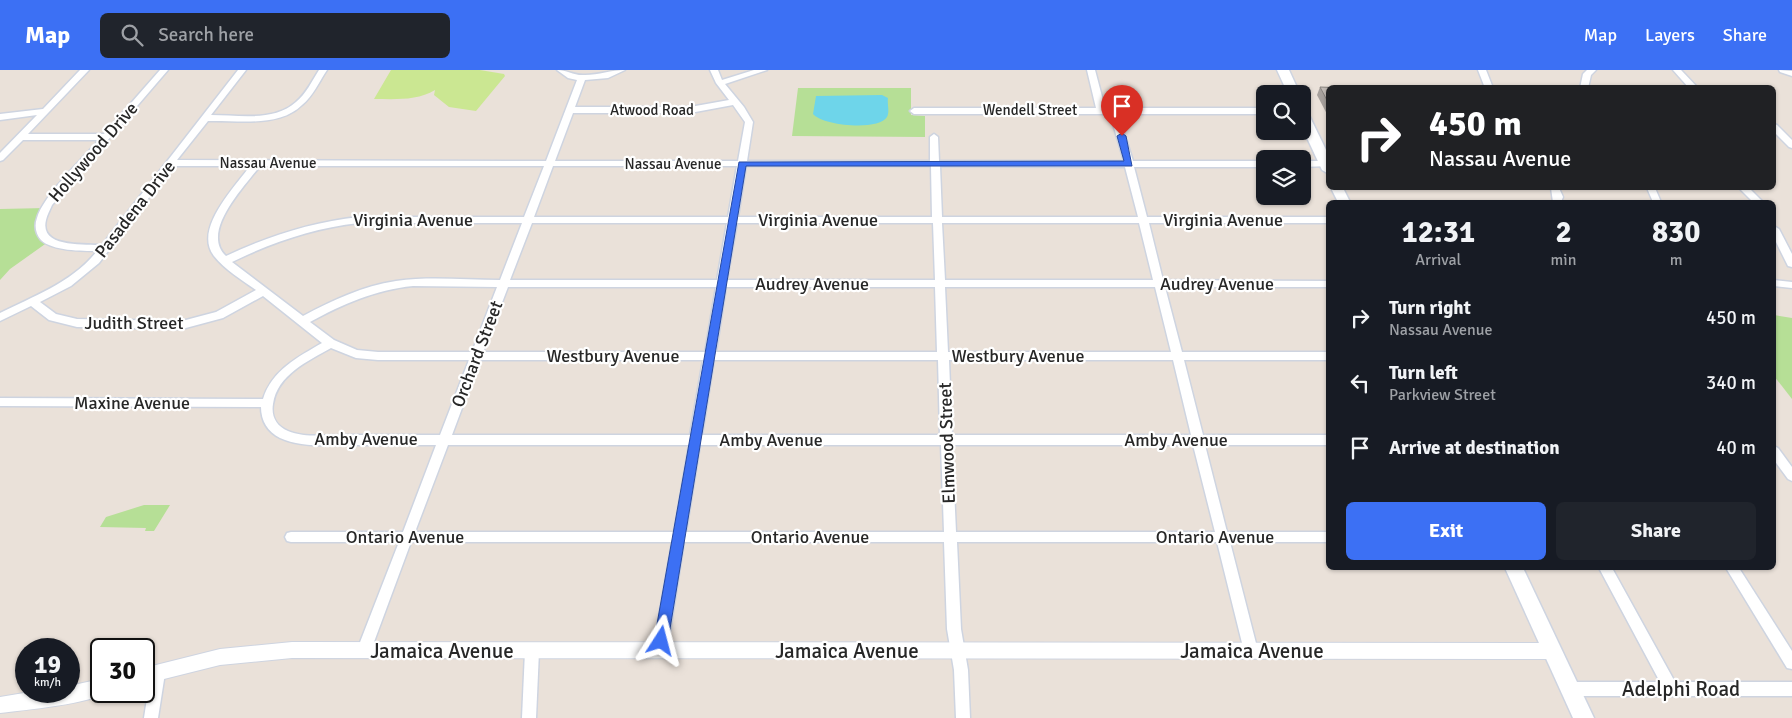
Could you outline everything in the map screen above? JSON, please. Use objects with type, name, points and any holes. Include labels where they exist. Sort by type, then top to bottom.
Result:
[{"type":"main road","points":[[1282,70],[1290,85]]},
{"type":"main road","points":[[1311,132],[1326,165]]},
{"type":"main road","points":[[1515,570],[1584,718]]},
{"type":"street","points":[[0,158],[85,70]]},
{"type":"street","name":"Hollywood Drive","points":[[105,248],[66,247],[48,242],[40,230],[41,215],[48,204],[164,70]]},
{"type":"street","name":"Pasadena Drive","points":[[0,317],[67,284],[85,270],[105,248],[242,70]]},
{"type":"street","points":[[206,118],[270,117],[286,113],[297,106],[323,70]]},
{"type":"street","points":[[561,70],[571,76],[582,78],[605,76],[621,70]]},
{"type":"street","points":[[660,650],[749,122],[746,114],[720,83],[714,70]]},
{"type":"street","points":[[720,83],[763,70]]},
{"type":"street","points":[[1091,70],[1101,110]]},
{"type":"street","points":[[1482,70],[1488,85]]},
{"type":"street","points":[[1585,85],[1587,74],[1592,70]]},
{"type":"street","points":[[1677,70],[1691,85]]},
{"type":"street","points":[[1783,70],[1792,74]]},
{"type":"street","name":"Orchard Street","points":[[364,650],[582,78]]},
{"type":"street","name":"Atwood Road","points":[[569,110],[690,110],[735,102]]},
{"type":"street","points":[[0,117],[45,111]]},
{"type":"street","name":"Wendell Street","points":[[914,111],[1256,111]]},
{"type":"street","points":[[1113,111],[1129,164],[1251,651]]},
{"type":"street","points":[[1776,129],[1792,145]]},
{"type":"street","points":[[21,137],[106,137]]},
{"type":"street","name":"Elmwood Street","points":[[934,137],[954,629],[958,651],[963,718]]},
{"type":"street","name":"Nassau Avenue","points":[[170,163],[1256,164]]},
{"type":"street","name":"Westbury Avenue","points":[[257,164],[218,220],[212,232],[214,248],[225,261],[330,343],[340,349],[363,355],[1326,356]]},
{"type":"street","points":[[1311,165],[1326,167]]},
{"type":"street","points":[[1746,190],[1756,200]]},
{"type":"street","name":"Virginia Avenue","points":[[225,261],[284,234],[334,222],[359,220],[1326,220]]},
{"type":"street","points":[[1776,233],[1792,264]]},
{"type":"street","points":[[1776,283],[1792,285]]},
{"type":"street","name":"Audrey Avenue","points":[[303,321],[356,294],[391,285],[1326,284]]},
{"type":"street","name":"Judith Street","points":[[33,302],[53,317],[77,323],[182,324],[218,315],[263,291]]},
{"type":"street","points":[[265,404],[276,382],[285,372],[330,343]]},
{"type":"street","name":"Maxine Avenue","points":[[0,402],[265,404]]},
{"type":"street","name":"Amby Avenue","points":[[265,404],[266,416],[272,426],[283,434],[296,438],[1326,440]]},
{"type":"street","points":[[1776,454],[1792,476]]},
{"type":"street","name":"Ontario Avenue","points":[[290,538],[407,536],[1326,537]]},
{"type":"street","points":[[1606,570],[1671,689]]},
{"type":"street","points":[[1733,570],[1792,663]]},
{"type":"street","name":"Jamaica Avenue","points":[[155,673],[220,657],[259,652],[364,650],[1553,651]]},
{"type":"street","points":[[529,718],[532,651]]},
{"type":"street","name":"Adelphi Road","points":[[1570,689],[1792,689]]},
{"type":"street","points":[[0,705],[90,690]]},
{"type":"street","points":[[151,703],[151,718]]},
{"type":"green space","points":[[391,70],[480,70],[504,74],[505,76],[476,111],[449,107],[434,95],[435,90],[413,98],[374,99]]},
{"type":"green space","points":[[798,88],[911,88],[911,115],[925,116],[925,137],[792,136]]},
{"type":"green space","points":[[46,208],[41,215],[48,242],[10,269],[0,280],[0,209]]},
{"type":"green space","points":[[1776,315],[1792,318],[1792,399],[1776,379]]},
{"type":"green space","points":[[144,505],[170,505],[154,531],[145,531],[146,528],[100,527],[106,517]]},
{"type":"water","points":[[882,95],[888,98],[888,115],[882,121],[873,124],[839,124],[828,122],[813,114],[816,96]]},
{"type":"building","points":[[1320,87],[1326,87],[1326,98]]},
{"type":"route","points":[[661,641],[742,164],[1129,164],[1122,136]]}]
